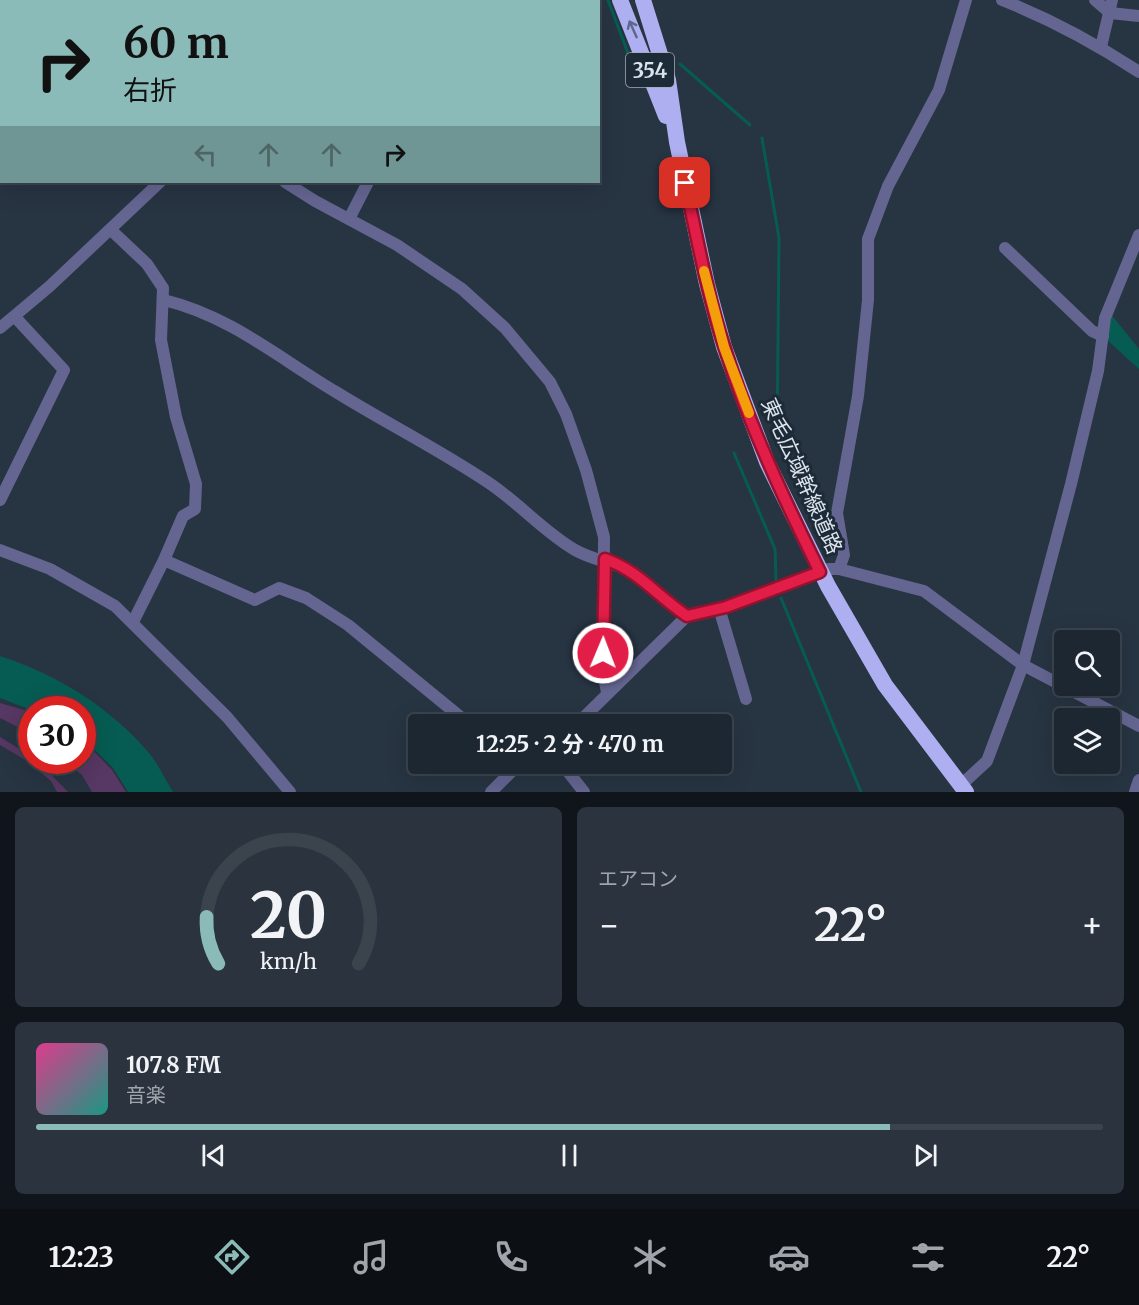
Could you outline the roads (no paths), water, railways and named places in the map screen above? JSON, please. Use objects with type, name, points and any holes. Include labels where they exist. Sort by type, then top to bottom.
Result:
[{"type":"highway","name":"東毛広域幹線道路","points":[[620,0],[676,142]]},
{"type":"highway","name":"東毛広域幹線道路","points":[[643,0],[668,80],[676,142],[707,284],[724,347],[767,462],[820,572],[885,685],[963,789]]},
{"type":"street","points":[[839,569],[844,555],[837,513],[859,386],[868,300],[868,239],[888,186],[939,90],[966,0]]},
{"type":"street","points":[[1002,0],[1041,16],[1101,47],[1139,72]]},
{"type":"street","points":[[1095,0],[1110,13],[1139,16]]},
{"type":"street","points":[[1101,47],[1112,0]]},
{"type":"street","points":[[0,328],[111,230],[159,183]]},
{"type":"street","points":[[287,183],[397,245],[462,289],[505,328],[540,368],[566,414],[586,470],[604,537],[603,672],[608,692]]},
{"type":"street","points":[[349,219],[367,183]]},
{"type":"street","points":[[111,230],[155,272],[163,288],[162,350],[176,417],[197,494],[195,509],[183,516],[133,622]]},
{"type":"street","points":[[963,789],[987,761],[1023,665],[1098,371],[1110,300],[1126,270],[1139,235]]},
{"type":"street","points":[[1005,248],[1092,332],[1103,336]]},
{"type":"street","points":[[164,300],[242,330],[332,390],[470,471],[519,505],[563,542],[586,555],[605,559],[644,579],[666,601],[687,616]]},
{"type":"street","points":[[0,500],[64,370],[15,317]]},
{"type":"street","points":[[0,550],[50,569],[94,592],[133,622],[227,717],[290,792]]},
{"type":"street","points":[[164,560],[255,600],[279,588],[306,598],[348,625],[457,714]]},
{"type":"street","points":[[587,714],[687,616],[719,608],[820,572],[839,569],[924,591],[1023,665],[1139,726]]},
{"type":"street","points":[[719,608],[746,699]]},
{"type":"street","points":[[491,792],[506,774]]},
{"type":"street","points":[[570,774],[584,792]]},
{"type":"street","points":[[1135,792],[1139,780]]},
{"type":"waterway","points":[[608,0],[629,56]]},
{"type":"waterway","points":[[680,64],[750,125]]},
{"type":"waterway","points":[[762,138],[779,238],[777,443]]},
{"type":"waterway","points":[[734,453],[775,549],[776,580]]},
{"type":"waterway","points":[[781,598],[861,792]]}]
